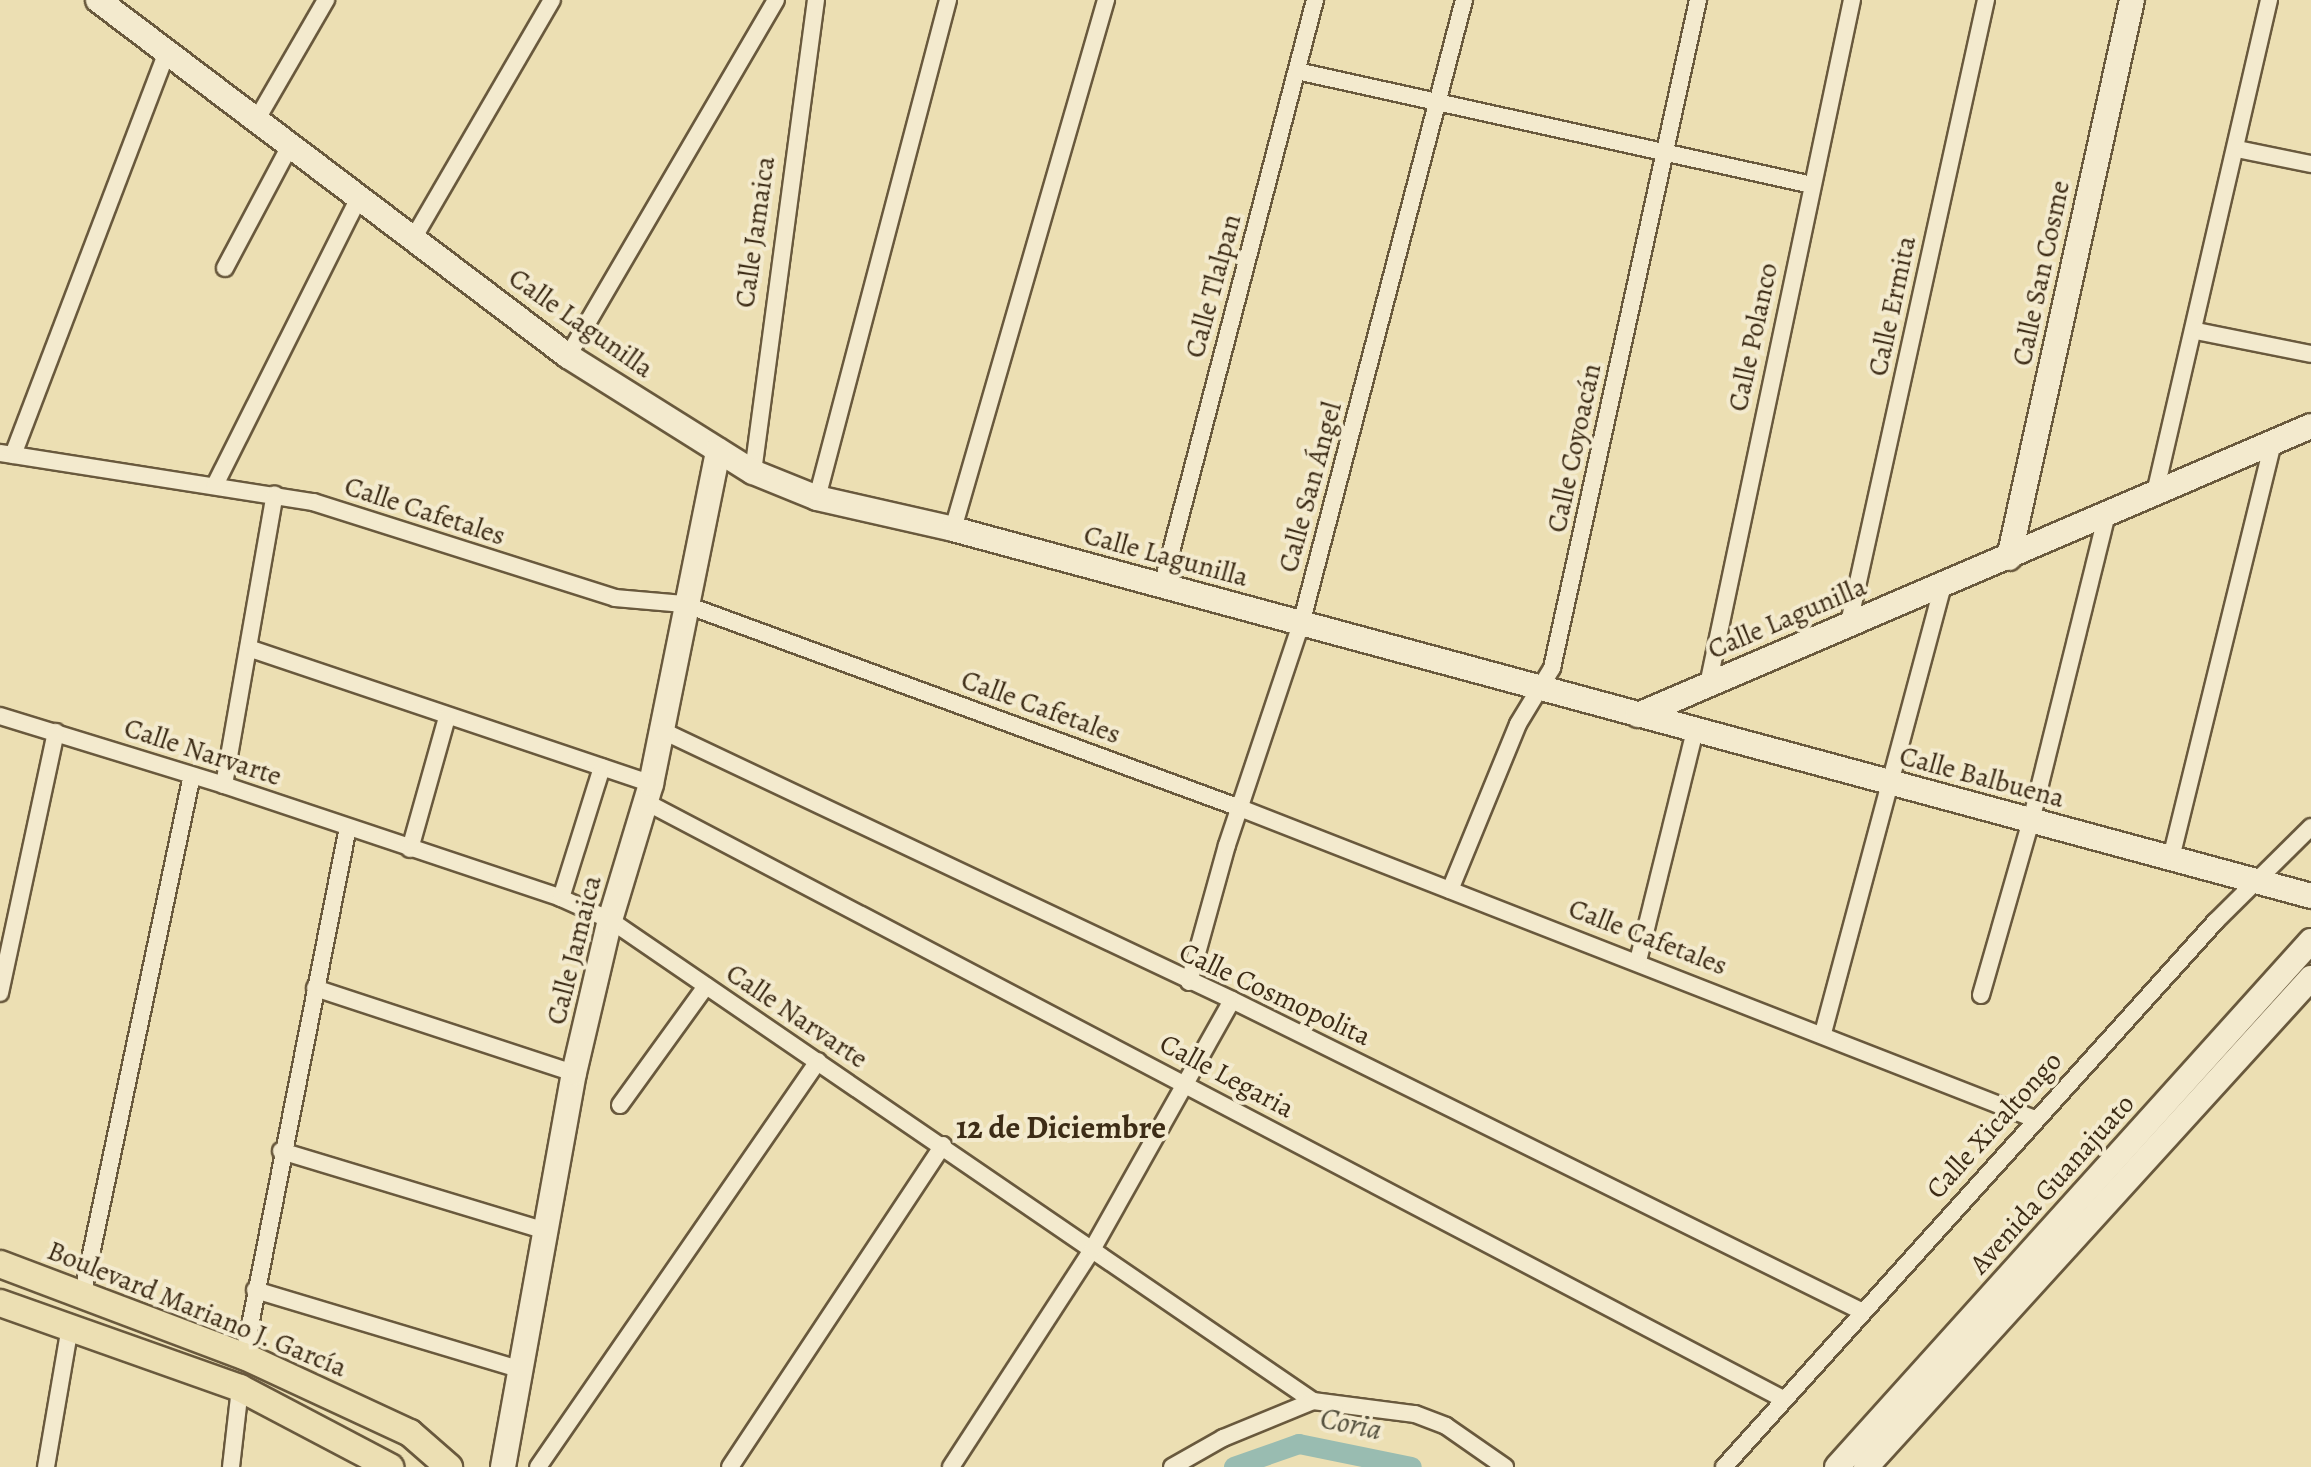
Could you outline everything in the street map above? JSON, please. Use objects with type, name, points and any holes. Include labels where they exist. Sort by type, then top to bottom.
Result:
[{"type":"main road","name":"Boulevard Mariano J. García","points":[[0,1264],[244,1356],[410,1433],[449,1467]]},
{"type":"main road","name":"Boulevard Mariano J. García","points":[[0,1303],[240,1388],[390,1467]]},
{"type":"street","points":[[257,119],[326,0]]},
{"type":"street","points":[[414,237],[552,0]]},
{"type":"street","points":[[568,356],[776,0]]},
{"type":"street","name":"Calle Jamaica","points":[[753,472],[816,0]]},
{"type":"street","points":[[817,498],[948,0]]},
{"type":"street","points":[[953,529],[1106,0]]},
{"type":"street","name":"Calle Tlalpan","points":[[1162,586],[1315,0]]},
{"type":"street","name":"Calle San Ángel","points":[[1189,982],[1240,808],[1301,624],[1464,0]]},
{"type":"street","name":"Calle Coyoacán","points":[[1450,890],[1518,724],[1552,668],[1698,0]]},
{"type":"street","name":"Calle Polanco","points":[[1708,685],[1852,0]]},
{"type":"street","name":"Calle Ermita","points":[[1849,623],[1986,0]]},
{"type":"street","name":"Calle San Cosme","points":[[2009,558],[2132,0]]},
{"type":"street","points":[[2155,493],[2196,331],[2269,0]]},
{"type":"street","name":"Calle Lagunilla","points":[[100,1],[568,356],[753,472],[817,498],[953,529],[1638,715],[1849,623],[1942,588],[2311,426]]},
{"type":"street","points":[[6,454],[167,52]]},
{"type":"street","points":[[1297,71],[1438,105],[1812,185]]},
{"type":"street","points":[[225,268],[291,144]]},
{"type":"street","points":[[2237,149],[2311,164]]},
{"type":"street","points":[[215,485],[360,196]]},
{"type":"street","points":[[2196,331],[2311,354]]},
{"type":"street","points":[[2171,858],[2273,443]]},
{"type":"street","name":"Calle Jamaica","points":[[503,1467],[574,1073],[610,920],[663,731],[684,604],[718,451]]},
{"type":"street","name":"Calle Cafetales","points":[[6,454],[275,494],[615,598],[684,604],[1240,808],[1823,1033],[2035,1119]]},
{"type":"street","points":[[224,785],[251,649],[275,494]]},
{"type":"street","points":[[1981,995],[2031,821],[2107,514]]},
{"type":"street","points":[[1823,1033],[1942,588]]},
{"type":"street","name":"Calle Legaria","points":[[251,649],[602,767],[1182,1081],[1783,1399]]},
{"type":"street","name":"Calle Balbuena","points":[[1638,715],[2311,896]]},
{"type":"street","name":"Calle Narvarte","points":[[0,716],[224,785],[561,898],[610,920],[1313,1401],[1415,1414],[1446,1426],[1505,1467]]},
{"type":"street","points":[[410,849],[447,717]]},
{"type":"street","name":"Calle Cosmopolita","points":[[663,731],[1232,1000],[1861,1311]]},
{"type":"street","points":[[1638,961],[1695,731]]},
{"type":"street","points":[[0,993],[56,732]]},
{"type":"street","points":[[561,898],[602,767]]},
{"type":"street","points":[[82,1297],[192,775]]},
{"type":"street","points":[[244,1356],[281,1151],[348,827]]},
{"type":"street","name":"Calle Xicaltongo","points":[[1724,1467],[1861,1311],[2254,880],[2311,827]]},
{"type":"street","name":"Avenida Guanajuato","points":[[1837,1467],[2311,941]]},
{"type":"street","name":"Avenida Guanajuato","points":[[1866,1467],[2311,978]]},
{"type":"street","points":[[620,1105],[706,986]]},
{"type":"street","points":[[315,988],[574,1073]]},
{"type":"street","points":[[951,1467],[1093,1248],[1182,1081],[1232,1000]]},
{"type":"street","points":[[538,1467],[818,1061]]},
{"type":"street","points":[[730,1467],[943,1145]]},
{"type":"street","points":[[281,1151],[546,1231]]},
{"type":"street","points":[[255,1290],[521,1370]]},
{"type":"street","points":[[46,1467],[70,1326]]},
{"type":"street","points":[[231,1467],[240,1388]]},
{"type":"street","points":[[1172,1467],[1223,1438],[1313,1401]]},
{"type":"waterway","name":"Coria","points":[[1234,1467],[1299,1444],[1412,1467]]},
{"type":"district","name":"12 de Diciembre","points":[[1061,1127]]}]
